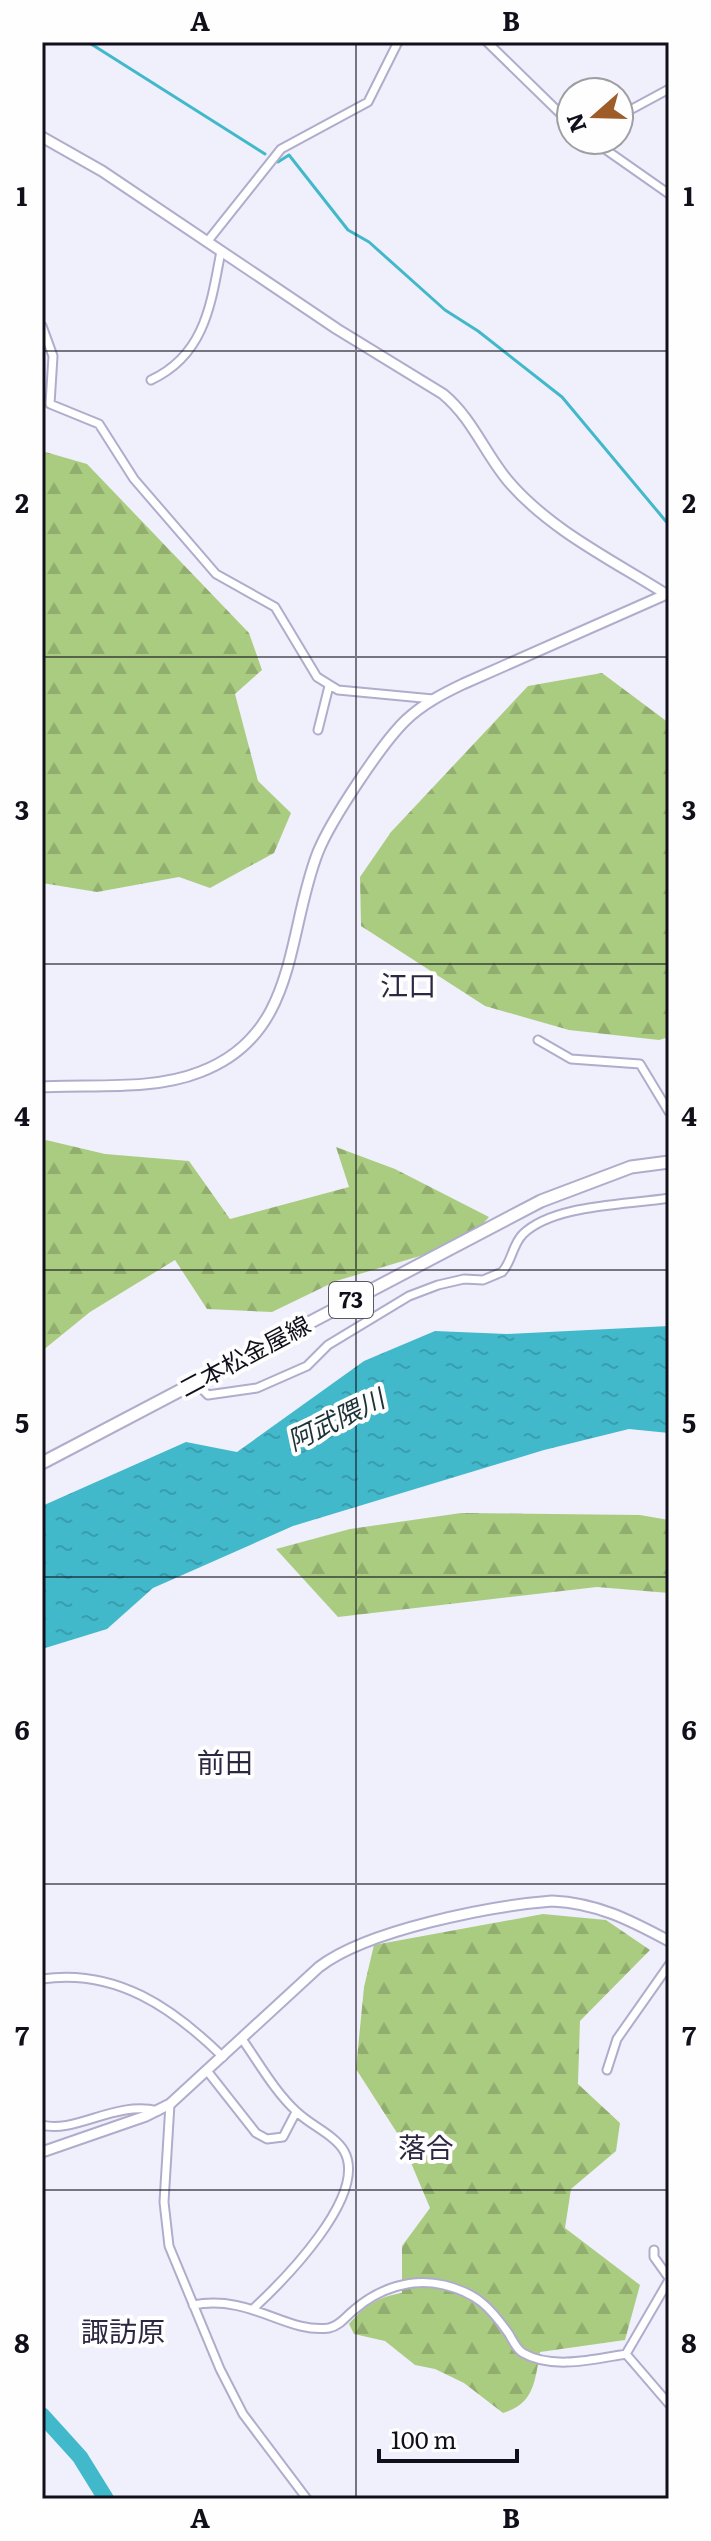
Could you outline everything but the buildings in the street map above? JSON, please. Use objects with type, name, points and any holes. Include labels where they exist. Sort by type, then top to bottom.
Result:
[{"type":"main road","name":"二本松金屋線","points":[[42,1463],[541,1201],[631,1167],[669,1162]]},
{"type":"street","points":[[207,242],[281,149],[368,102],[398,42]]},
{"type":"street","points":[[487,42],[555,108]]},
{"type":"street","points":[[635,107],[669,89]]},
{"type":"street","points":[[42,137],[102,171],[443,394],[459,408],[509,482],[532,506],[668,595]]},
{"type":"street","points":[[615,156],[669,194]]},
{"type":"street","points":[[151,380],[175,367],[207,324],[221,251]]},
{"type":"street","points":[[42,326],[53,356],[50,404],[99,424],[134,479],[216,574],[275,607],[317,677],[329,686],[348,692],[433,699]]},
{"type":"street","points":[[42,1087],[114,1085],[189,1075],[221,1063],[254,1036],[280,992],[313,867],[328,832],[403,722],[433,699],[668,595]]},
{"type":"street","points":[[318,730],[329,686]]},
{"type":"street","points":[[538,1040],[571,1059],[640,1064],[669,1112]]},
{"type":"street","points":[[196,1383],[208,1395],[257,1388],[307,1366],[328,1345],[409,1296],[438,1285],[464,1279],[483,1280],[502,1272],[518,1240],[539,1222],[563,1214],[669,1198]]},
{"type":"street","points":[[42,2152],[170,2104],[339,1952],[401,1930],[552,1901],[603,1908],[669,1941]]},
{"type":"street","points":[[607,2070],[617,2039],[669,1965]]},
{"type":"street","points":[[42,1979],[83,1977],[147,1995],[191,2025],[223,2057]]},
{"type":"street","points":[[242,2039],[296,2112],[342,2147],[348,2171],[327,2225],[310,2252],[254,2308]]},
{"type":"street","points":[[208,2072],[256,2133],[267,2139],[283,2137],[296,2112]]},
{"type":"street","points":[[170,2104],[164,2202],[169,2246],[243,2414],[307,2499]]},
{"type":"street","points":[[42,2125],[59,2126],[136,2106],[158,2111]]},
{"type":"street","points":[[626,2354],[669,2279],[654,2257],[654,2250]]},
{"type":"street","points":[[193,2305],[231,2301],[308,2326],[329,2328],[377,2292],[406,2284],[440,2284],[472,2294],[489,2305],[521,2352],[541,2360],[626,2354]]},
{"type":"street","points":[[626,2354],[669,2404]]},
{"type":"green space","points":[[42,451],[87,464],[249,633],[262,670],[235,694],[258,781],[291,813],[274,853],[210,888],[179,877],[97,892],[42,883]]},
{"type":"green space","points":[[602,673],[669,723],[669,1037],[659,1040],[569,1030],[485,1006],[361,926],[360,877],[391,832],[528,686]]},
{"type":"green space","points":[[46,1140],[105,1154],[189,1161],[230,1219],[349,1187],[336,1147],[395,1169],[489,1217],[467,1242],[336,1281],[272,1312],[207,1309],[175,1260],[90,1312],[42,1351],[42,1143]]},
{"type":"green space","points":[[461,1513],[640,1515],[669,1520],[669,1593],[597,1587],[338,1617],[276,1549],[350,1529]]},
{"type":"green space","points":[[543,1914],[606,1920],[650,1950],[580,2021],[578,2084],[620,2123],[616,2151],[571,2189],[565,2228],[640,2285],[625,2340],[540,2352],[534,2382],[527,2397],[521,2404],[503,2413],[464,2383],[435,2369],[415,2365],[385,2341],[354,2334],[349,2324],[372,2303],[402,2293],[402,2246],[430,2208],[401,2139],[356,2069],[364,1987],[374,1945]]},
{"type":"water","name":"阿武隈川","points":[[669,1326],[669,1433],[629,1429],[544,1450],[293,1526],[153,1588],[107,1629],[42,1649],[42,1506],[186,1442],[237,1452],[364,1361],[435,1331],[507,1334]]},
{"type":"waterway","points":[[88,42],[265,154]]},
{"type":"waterway","points":[[278,162],[289,155],[348,230],[369,242],[445,310],[478,331],[562,397],[669,525]]},
{"type":"waterway","points":[[42,2415],[80,2457],[106,2499]]},
{"type":"district","name":"江口","points":[[408,986]]},
{"type":"district","name":"前田","points":[[225,1763]]},
{"type":"district","name":"落合","points":[[426,2148]]},
{"type":"district","name":"諏訪原","points":[[123,2332]]}]
